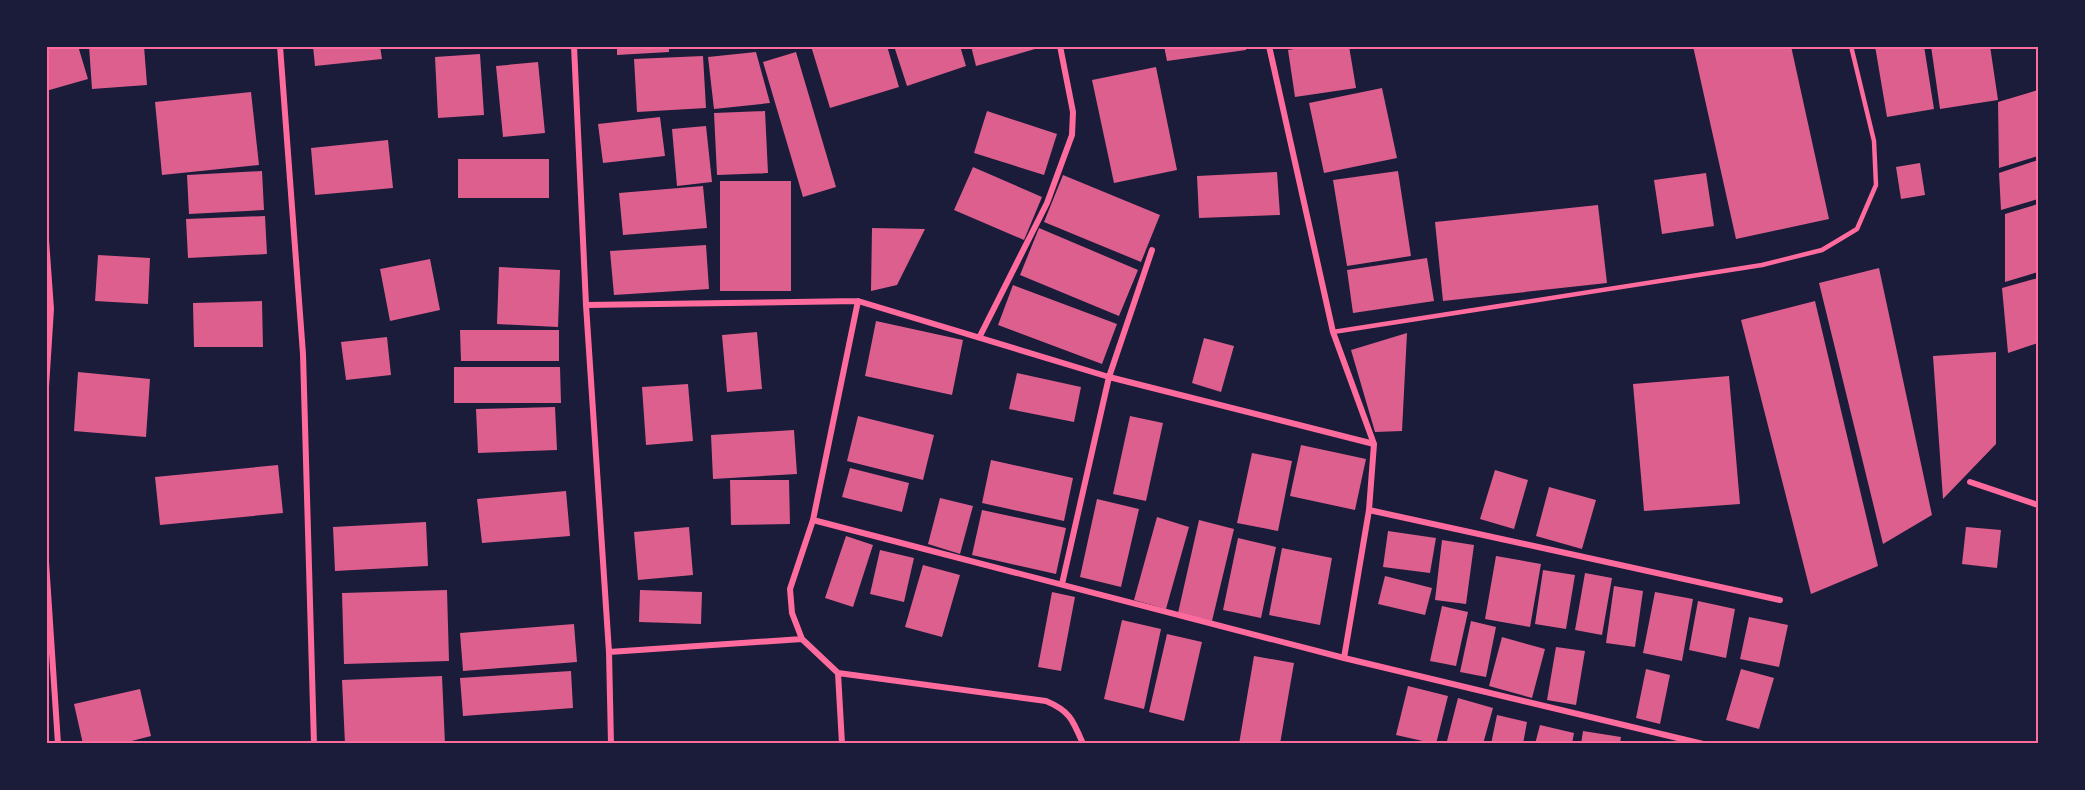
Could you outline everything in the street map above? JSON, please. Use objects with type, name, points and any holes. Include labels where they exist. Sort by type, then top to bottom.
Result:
[{"type":"street","points":[[280,46],[303,354],[314,744]]},
{"type":"street","points":[[574,46],[586,305],[609,652],[611,744]]},
{"type":"street","points":[[980,336],[1047,202],[1072,135],[1073,112],[1060,46]]},
{"type":"street","points":[[1269,46],[1333,332],[1374,444],[1369,510],[1344,658]]},
{"type":"street","points":[[46,240],[51,309],[46,387]]},
{"type":"street","points":[[1062,584],[1109,377],[1152,250]]},
{"type":"street","points":[[586,305],[858,301],[980,336],[1109,377],[1374,444]]},
{"type":"street","points":[[858,301],[813,520],[790,590],[792,613],[802,639],[838,673],[1046,701],[1061,708],[1073,719],[1083,744]]},
{"type":"street","points":[[1970,482],[2038,505]]},
{"type":"street","points":[[1369,510],[1780,600]]},
{"type":"street","points":[[813,520],[1344,658],[1703,744]]},
{"type":"street","points":[[46,562],[50,668],[58,744]]},
{"type":"street","points":[[609,652],[802,639]]},
{"type":"street","points":[[838,673],[842,744]]},
{"type":"lane","points":[[1333,332],[1762,265],[1822,250],[1857,230],[1876,185],[1874,141],[1851,46]]},
{"type":"building","points":[[46,46],[78,46],[88,79],[46,91]]},
{"type":"building","points":[[89,46],[144,46],[147,85],[92,89]]},
{"type":"building","points":[[313,46],[380,46],[382,59],[315,66]]},
{"type":"building","points":[[617,46],[669,46],[669,52],[617,55]]},
{"type":"building","points":[[811,46],[887,46],[899,87],[830,108]]},
{"type":"building","points":[[894,46],[960,46],[966,66],[907,86]]},
{"type":"building","points":[[971,46],[1034,46],[1035,49],[976,66]]},
{"type":"building","points":[[1164,46],[1246,46],[1246,50],[1167,61]]},
{"type":"building","points":[[1312,46],[1349,46],[1356,88],[1295,97],[1288,50]]},
{"type":"building","points":[[1693,46],[1791,46],[1829,219],[1736,239]]},
{"type":"building","points":[[1875,46],[1924,46],[1934,109],[1887,117]]},
{"type":"building","points":[[1931,46],[1990,46],[1998,100],[1940,109]]},
{"type":"building","points":[[756,52],[770,103],[714,109],[708,57]]},
{"type":"building","points":[[796,52],[836,187],[803,197],[763,62]]},
{"type":"building","points":[[480,54],[484,115],[438,118],[435,57]]},
{"type":"building","points":[[703,56],[706,108],[637,112],[634,59]]},
{"type":"building","points":[[538,62],[545,133],[503,137],[496,66]]},
{"type":"building","points":[[1156,67],[1177,170],[1114,183],[1092,80]]},
{"type":"building","points":[[1382,88],[1397,158],[1324,173],[1309,103]]},
{"type":"building","points":[[2038,90],[2038,156],[1999,168],[1998,102]]},
{"type":"building","points":[[251,92],[259,165],[162,175],[155,102]]},
{"type":"building","points":[[765,111],[768,173],[717,175],[714,113]]},
{"type":"building","points":[[987,111],[1057,134],[1044,175],[974,153]]},
{"type":"building","points":[[660,117],[665,156],[603,163],[598,124]]},
{"type":"building","points":[[706,126],[712,182],[677,186],[672,129]]},
{"type":"building","points":[[388,140],[393,188],[315,195],[311,148]]},
{"type":"building","points":[[458,159],[549,159],[549,198],[458,198]]},
{"type":"building","points":[[2038,160],[2038,199],[2001,210],[1999,173]]},
{"type":"building","points":[[1920,163],[1925,195],[1901,199],[1896,167]]},
{"type":"building","points":[[973,167],[1042,197],[1024,240],[954,210]]},
{"type":"building","points":[[262,171],[264,210],[189,214],[187,175]]},
{"type":"building","points":[[1398,171],[1411,256],[1347,266],[1333,180]]},
{"type":"building","points":[[1277,172],[1280,215],[1199,218],[1197,176]]},
{"type":"building","points":[[1706,173],[1714,226],[1662,234],[1654,180]]},
{"type":"building","points":[[1063,175],[1160,215],[1141,262],[1044,222]]},
{"type":"building","points":[[720,181],[791,181],[791,291],[720,291]]},
{"type":"building","points":[[703,186],[707,228],[623,235],[619,193]]},
{"type":"building","points":[[2038,204],[2038,272],[2005,282],[2005,214]]},
{"type":"building","points":[[1598,205],[1607,283],[1443,301],[1435,222]]},
{"type":"building","points":[[265,216],[267,254],[188,258],[186,219]]},
{"type":"building","points":[[872,228],[925,229],[897,285],[871,291]]},
{"type":"building","points":[[1039,228],[1138,270],[1119,316],[1020,275]]},
{"type":"building","points":[[706,245],[709,289],[614,295],[610,251]]},
{"type":"building","points":[[98,255],[150,258],[148,304],[95,301]]},
{"type":"building","points":[[1427,258],[1434,301],[1353,313],[1347,270]]},
{"type":"building","points":[[430,259],[440,310],[390,321],[380,269]]},
{"type":"building","points":[[499,267],[560,270],[558,327],[497,324]]},
{"type":"building","points":[[1879,268],[1932,515],[1883,544],[1819,283]]},
{"type":"building","points":[[2038,278],[2038,343],[2008,353],[2002,288]]},
{"type":"building","points":[[1013,285],[1117,324],[1102,364],[998,325]]},
{"type":"building","points":[[262,301],[263,347],[194,347],[193,303]]},
{"type":"building","points":[[1815,301],[1878,566],[1811,594],[1741,320]]},
{"type":"building","points":[[876,321],[963,340],[952,395],[865,376]]},
{"type":"building","points":[[460,330],[559,330],[559,361],[461,361]]},
{"type":"building","points":[[757,332],[762,389],[727,392],[722,335]]},
{"type":"building","points":[[1407,333],[1402,431],[1375,432],[1351,350]]},
{"type":"building","points":[[387,337],[391,375],[346,380],[341,342]]},
{"type":"building","points":[[1204,338],[1234,346],[1221,392],[1192,383]]},
{"type":"building","points":[[1996,352],[1996,444],[1943,499],[1933,356]]},
{"type":"building","points":[[454,367],[560,367],[561,403],[454,403]]},
{"type":"building","points":[[78,372],[150,379],[146,437],[74,431]]},
{"type":"building","points":[[1017,373],[1081,387],[1074,422],[1009,409]]},
{"type":"building","points":[[1729,376],[1740,504],[1644,511],[1633,384]]},
{"type":"building","points":[[688,384],[693,441],[646,445],[642,387]]},
{"type":"building","points":[[555,407],[557,450],[478,453],[476,409]]},
{"type":"building","points":[[858,416],[934,435],[923,480],[847,461]]},
{"type":"building","points":[[1130,416],[1163,423],[1146,501],[1113,494]]},
{"type":"building","points":[[794,430],[797,474],[713,479],[711,435]]},
{"type":"building","points":[[1301,445],[1366,459],[1355,510],[1290,496]]},
{"type":"building","points":[[1252,453],[1292,461],[1278,531],[1237,523]]},
{"type":"building","points":[[991,460],[1073,478],[1064,521],[982,503]]},
{"type":"building","points":[[278,465],[283,513],[160,525],[155,477]]},
{"type":"building","points":[[850,468],[909,483],[902,512],[842,497]]},
{"type":"building","points":[[1495,470],[1528,480],[1514,529],[1480,519]]},
{"type":"building","points":[[730,480],[789,480],[790,524],[731,525]]},
{"type":"building","points":[[1549,487],[1596,500],[1582,549],[1536,536]]},
{"type":"building","points":[[566,491],[570,536],[482,543],[477,499]]},
{"type":"building","points":[[940,498],[973,506],[960,554],[928,544]]},
{"type":"building","points":[[1097,499],[1139,509],[1121,587],[1080,577]]},
{"type":"building","points":[[982,510],[1066,528],[1056,574],[972,555]]},
{"type":"building","points":[[1157,517],[1189,527],[1166,609],[1134,600]]},
{"type":"building","points":[[1199,520],[1234,529],[1212,621],[1178,613]]},
{"type":"building","points":[[426,522],[428,566],[335,571],[333,527]]},
{"type":"building","points":[[689,527],[693,575],[638,580],[634,532]]},
{"type":"building","points":[[1966,527],[2001,530],[1997,568],[1962,564]]},
{"type":"building","points":[[1388,531],[1436,538],[1430,573],[1383,567]]},
{"type":"building","points":[[846,536],[873,545],[853,607],[825,598]]},
{"type":"building","points":[[1238,538],[1276,547],[1261,618],[1223,610]]},
{"type":"building","points":[[1442,540],[1474,545],[1466,604],[1435,600]]},
{"type":"building","points":[[1282,548],[1332,558],[1320,625],[1269,615]]},
{"type":"building","points":[[880,550],[914,558],[904,602],[870,594]]},
{"type":"building","points":[[1496,556],[1541,564],[1530,627],[1485,619]]},
{"type":"building","points":[[923,565],[960,575],[942,637],[905,627]]},
{"type":"building","points":[[1543,570],[1575,575],[1566,629],[1535,624]]},
{"type":"building","points":[[1585,573],[1612,578],[1602,635],[1575,630]]},
{"type":"building","points":[[1385,576],[1432,588],[1425,615],[1378,604]]},
{"type":"building","points":[[1614,586],[1643,591],[1635,647],[1606,643]]},
{"type":"building","points":[[447,590],[449,661],[344,664],[342,593]]},
{"type":"building","points":[[640,590],[702,592],[701,624],[639,622]]},
{"type":"building","points":[[1052,592],[1075,597],[1061,671],[1038,667]]},
{"type":"building","points":[[1655,592],[1693,599],[1682,661],[1643,653]]},
{"type":"building","points":[[1698,601],[1735,609],[1726,658],[1689,650]]},
{"type":"building","points":[[1442,606],[1468,612],[1456,666],[1430,661]]},
{"type":"building","points":[[1749,617],[1788,625],[1779,667],[1740,659]]},
{"type":"building","points":[[1122,620],[1161,629],[1144,709],[1104,699]]},
{"type":"building","points":[[1471,621],[1496,627],[1486,677],[1460,672]]},
{"type":"building","points":[[574,624],[577,662],[463,671],[460,633]]},
{"type":"building","points":[[1167,634],[1202,642],[1184,721],[1149,712]]},
{"type":"building","points":[[1502,637],[1545,649],[1532,698],[1489,686]]},
{"type":"building","points":[[1556,647],[1585,651],[1576,705],[1547,700]]},
{"type":"building","points":[[1254,656],[1294,663],[1280,744],[1239,744]]},
{"type":"building","points":[[1646,669],[1670,675],[1660,724],[1636,718]]},
{"type":"building","points":[[1741,669],[1774,678],[1759,729],[1726,720]]},
{"type":"building","points":[[571,671],[573,708],[463,716],[460,678]]},
{"type":"building","points":[[442,676],[445,744],[345,744],[342,680]]},
{"type":"building","points":[[1408,686],[1448,696],[1436,744],[1396,735]]},
{"type":"building","points":[[140,689],[151,736],[120,744],[83,744],[74,704]]},
{"type":"building","points":[[1458,698],[1493,708],[1483,744],[1456,744],[1447,741]]},
{"type":"building","points":[[1497,715],[1527,722],[1523,744],[1491,744]]},
{"type":"building","points":[[1540,725],[1574,733],[1572,744],[1535,744]]},
{"type":"building","points":[[1583,731],[1621,737],[1620,744],[1581,744]]}]
